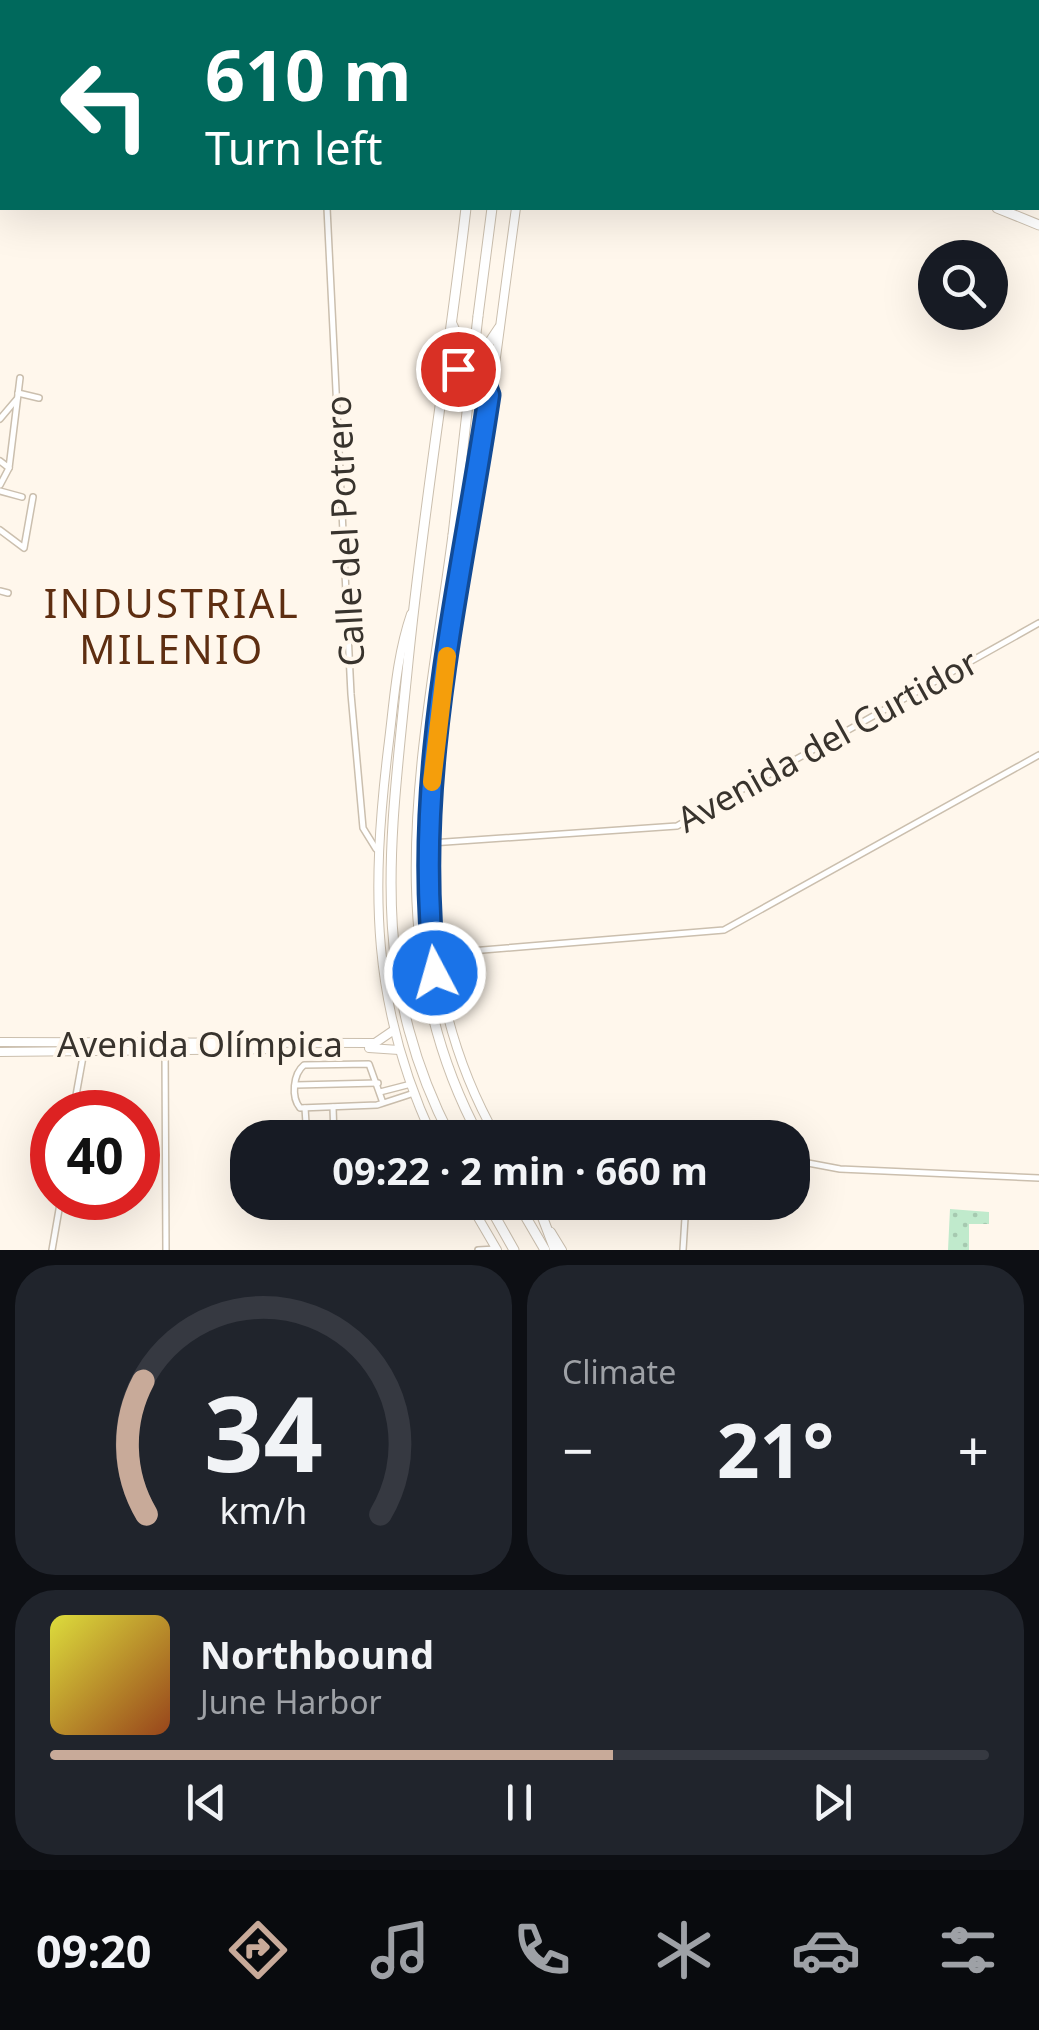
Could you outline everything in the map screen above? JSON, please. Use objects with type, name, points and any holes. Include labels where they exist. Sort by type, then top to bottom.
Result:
[{"type":"main road","points":[[443,1120],[414,1052],[396,976],[388,910],[390,842],[411,612],[466,210]]},
{"type":"main road","points":[[473,1120],[438,1036],[419,956],[414,850],[425,732],[492,210]]},
{"type":"main road","points":[[1002,210],[1039,226]]},
{"type":"main road","points":[[452,322],[459,340],[472,349],[487,346],[499,328]]},
{"type":"main road","points":[[440,398],[454,372],[464,366],[484,375],[489,395]]},
{"type":"main road","points":[[429,703],[443,678]]},
{"type":"main road","points":[[425,732],[434,756]]},
{"type":"main road","points":[[497,1220],[514,1250]]},
{"type":"main road","points":[[528,1220],[545,1250]]},
{"type":"main road","points":[[544,1220],[558,1250]]},
{"type":"street","name":"Calle del Potrero","points":[[326,210],[351,694],[363,828],[376,849]]},
{"type":"street","points":[[488,1120],[450,1031],[433,954],[428,844],[443,678],[516,210]]},
{"type":"street","points":[[20,378],[9,468],[1,490],[22,496]]},
{"type":"street","points":[[18,396],[39,398]]},
{"type":"street","points":[[16,420],[2,417],[18,396]]},
{"type":"street","points":[[0,460],[9,468]]},
{"type":"street","points":[[0,530],[24,548],[33,496]]},
{"type":"street","points":[[411,612],[399,656],[376,849],[377,943],[399,1050],[425,1120]]},
{"type":"street","name":"Avenida del Curtidor","points":[[428,844],[677,826],[1039,623]]},
{"type":"street","points":[[433,954],[724,930],[1039,755]]},
{"type":"street","name":"Avenida Olímpica","points":[[0,1052],[375,1044],[394,1030]]},
{"type":"street","name":"Avenida Olímpica","points":[[0,1042],[85,1049]]},
{"type":"street","points":[[165,1048],[166,1250]]},
{"type":"street","name":"Avenida Olímpica","points":[[165,1048],[399,1050]]},
{"type":"street","points":[[78,1090],[85,1049]]},
{"type":"street","points":[[384,1103],[372,1065],[302,1066],[296,1102],[305,1108],[384,1103],[412,1088]]},
{"type":"street","points":[[296,1085],[378,1084]]},
{"type":"street","points":[[380,1092],[412,1088]]},
{"type":"street","points":[[333,1107],[333,1120]]},
{"type":"street","points":[[305,1108],[306,1120]]},
{"type":"street","points":[[810,1163],[840,1169],[1039,1178]]},
{"type":"street","points":[[52,1250],[57,1220]]},
{"type":"street","points":[[478,1250],[496,1250],[479,1220]]},
{"type":"street","points":[[683,1250],[685,1220]]},
{"type":"green space","points":[[950,1209],[989,1212],[989,1224],[969,1224],[969,1250],[948,1250]]},
{"type":"slow traffic","points":[[432,782],[447,656]]},
{"type":"district","name":"INDUSTRIAL MILENIO","points":[[172,625]]},
{"type":"route","points":[[435,973],[427,858],[434,756],[489,395],[480,371],[468,366],[458,369]]}]
